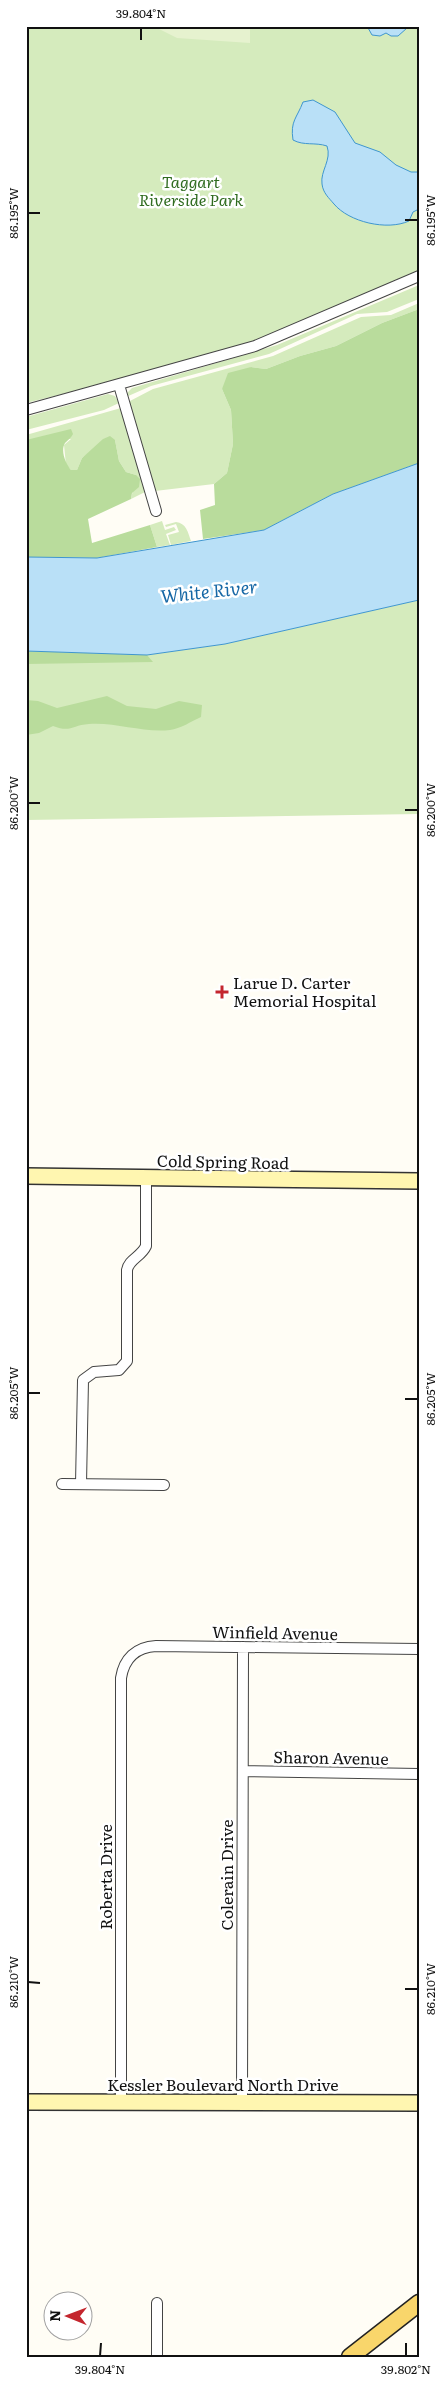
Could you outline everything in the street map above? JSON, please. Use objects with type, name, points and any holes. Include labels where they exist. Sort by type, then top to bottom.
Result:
[{"type":"main road","name":"Cold Spring Road","points":[[26,1176],[419,1182]]},
{"type":"main road","name":"Kessler Boulevard North Drive","points":[[26,2102],[419,2103]]},
{"type":"main road","points":[[350,2357],[419,2303]]},
{"type":"street","points":[[26,410],[263,343],[419,276]]},
{"type":"street","points":[[118,384],[156,511]]},
{"type":"street","points":[[82,1484],[83,1380],[94,1372],[119,1370],[127,1361],[127,1270],[130,1263],[146,1246],[146,1178]]},
{"type":"street","points":[[62,1484],[164,1485]]},
{"type":"street","name":"Winfield Avenue","points":[[133,1654],[151,1646],[419,1649]]},
{"type":"street","name":"Colerain Drive","points":[[242,2102],[243,1647]]},
{"type":"street","name":"Roberta Drive","points":[[121,2102],[121,1678],[124,1666],[133,1654]]},
{"type":"street","name":"Sharon Avenue","points":[[243,1771],[419,1774]]},
{"type":"street","points":[[156,2357],[157,2303]]},
{"type":"green space","name":"Taggart Riverside Park","points":[[26,26],[419,26],[419,275],[233,352],[26,403]]},
{"type":"green space","points":[[153,26],[250,26],[250,43],[177,38]]},
{"type":"green space","points":[[419,285],[419,299],[387,312],[357,314],[269,354],[151,386],[126,397],[132,388],[277,345]]},
{"type":"green space","points":[[419,303],[419,309],[382,323],[336,346],[300,356],[266,369],[251,367],[222,389],[231,410],[233,444],[227,473],[214,484],[155,491],[128,402],[153,389],[273,356],[361,317],[391,315]]},
{"type":"green space","points":[[419,309],[419,463],[333,494],[264,530],[203,539],[200,510],[215,505],[214,484],[227,473],[233,444],[231,410],[222,389],[228,373],[251,367],[266,369],[300,356],[336,346],[382,323]]},
{"type":"green space","points":[[108,394],[115,396],[119,403],[104,410],[26,430],[26,417]]},
{"type":"green space","points":[[121,408],[145,492],[131,499],[136,475],[126,472],[119,461],[115,440],[92,450],[82,458],[77,470],[71,470],[66,465],[64,445],[71,439],[26,440],[26,435]]},
{"type":"green space","points":[[71,429],[73,434],[65,443],[63,453],[71,470],[77,470],[82,458],[103,439],[110,436],[115,440],[119,461],[126,472],[136,475],[140,479],[139,487],[132,493],[131,499],[88,519],[92,543],[150,525],[157,547],[97,558],[26,557],[26,440]]},
{"type":"green space","points":[[162,521],[165,530],[174,527],[176,530],[166,534],[170,545],[157,547],[150,525]]},
{"type":"green space","points":[[176,522],[182,524],[188,531],[191,541],[171,545],[168,535],[179,532],[176,524],[166,527],[165,525]]},
{"type":"green space","points":[[419,600],[419,814],[26,820],[26,651],[147,655],[225,644]]},
{"type":"green space","points":[[26,651],[147,655],[153,662],[26,664]]},
{"type":"green space","points":[[107,696],[127,706],[156,709],[179,701],[202,705],[201,717],[182,727],[170,730],[160,731],[89,724],[68,729],[53,726],[39,733],[26,735],[26,700],[38,701],[57,708]]},
{"type":"water","points":[[367,26],[407,26],[407,28],[398,36],[391,36],[386,33],[380,36],[372,35]]},
{"type":"water","points":[[313,100],[335,112],[355,143],[380,152],[396,165],[411,172],[419,172],[419,209],[413,212],[409,221],[390,225],[369,223],[349,216],[328,197],[322,184],[328,156],[327,146],[301,143],[293,140],[292,134],[293,124],[303,102]]},
{"type":"water","name":"White River","points":[[419,463],[419,600],[225,644],[147,655],[26,651],[26,557],[97,558],[264,530],[333,494]]},
{"type":"place","name":"Larue D. Carter Memorial Hospital","points":[[222,992]]}]
